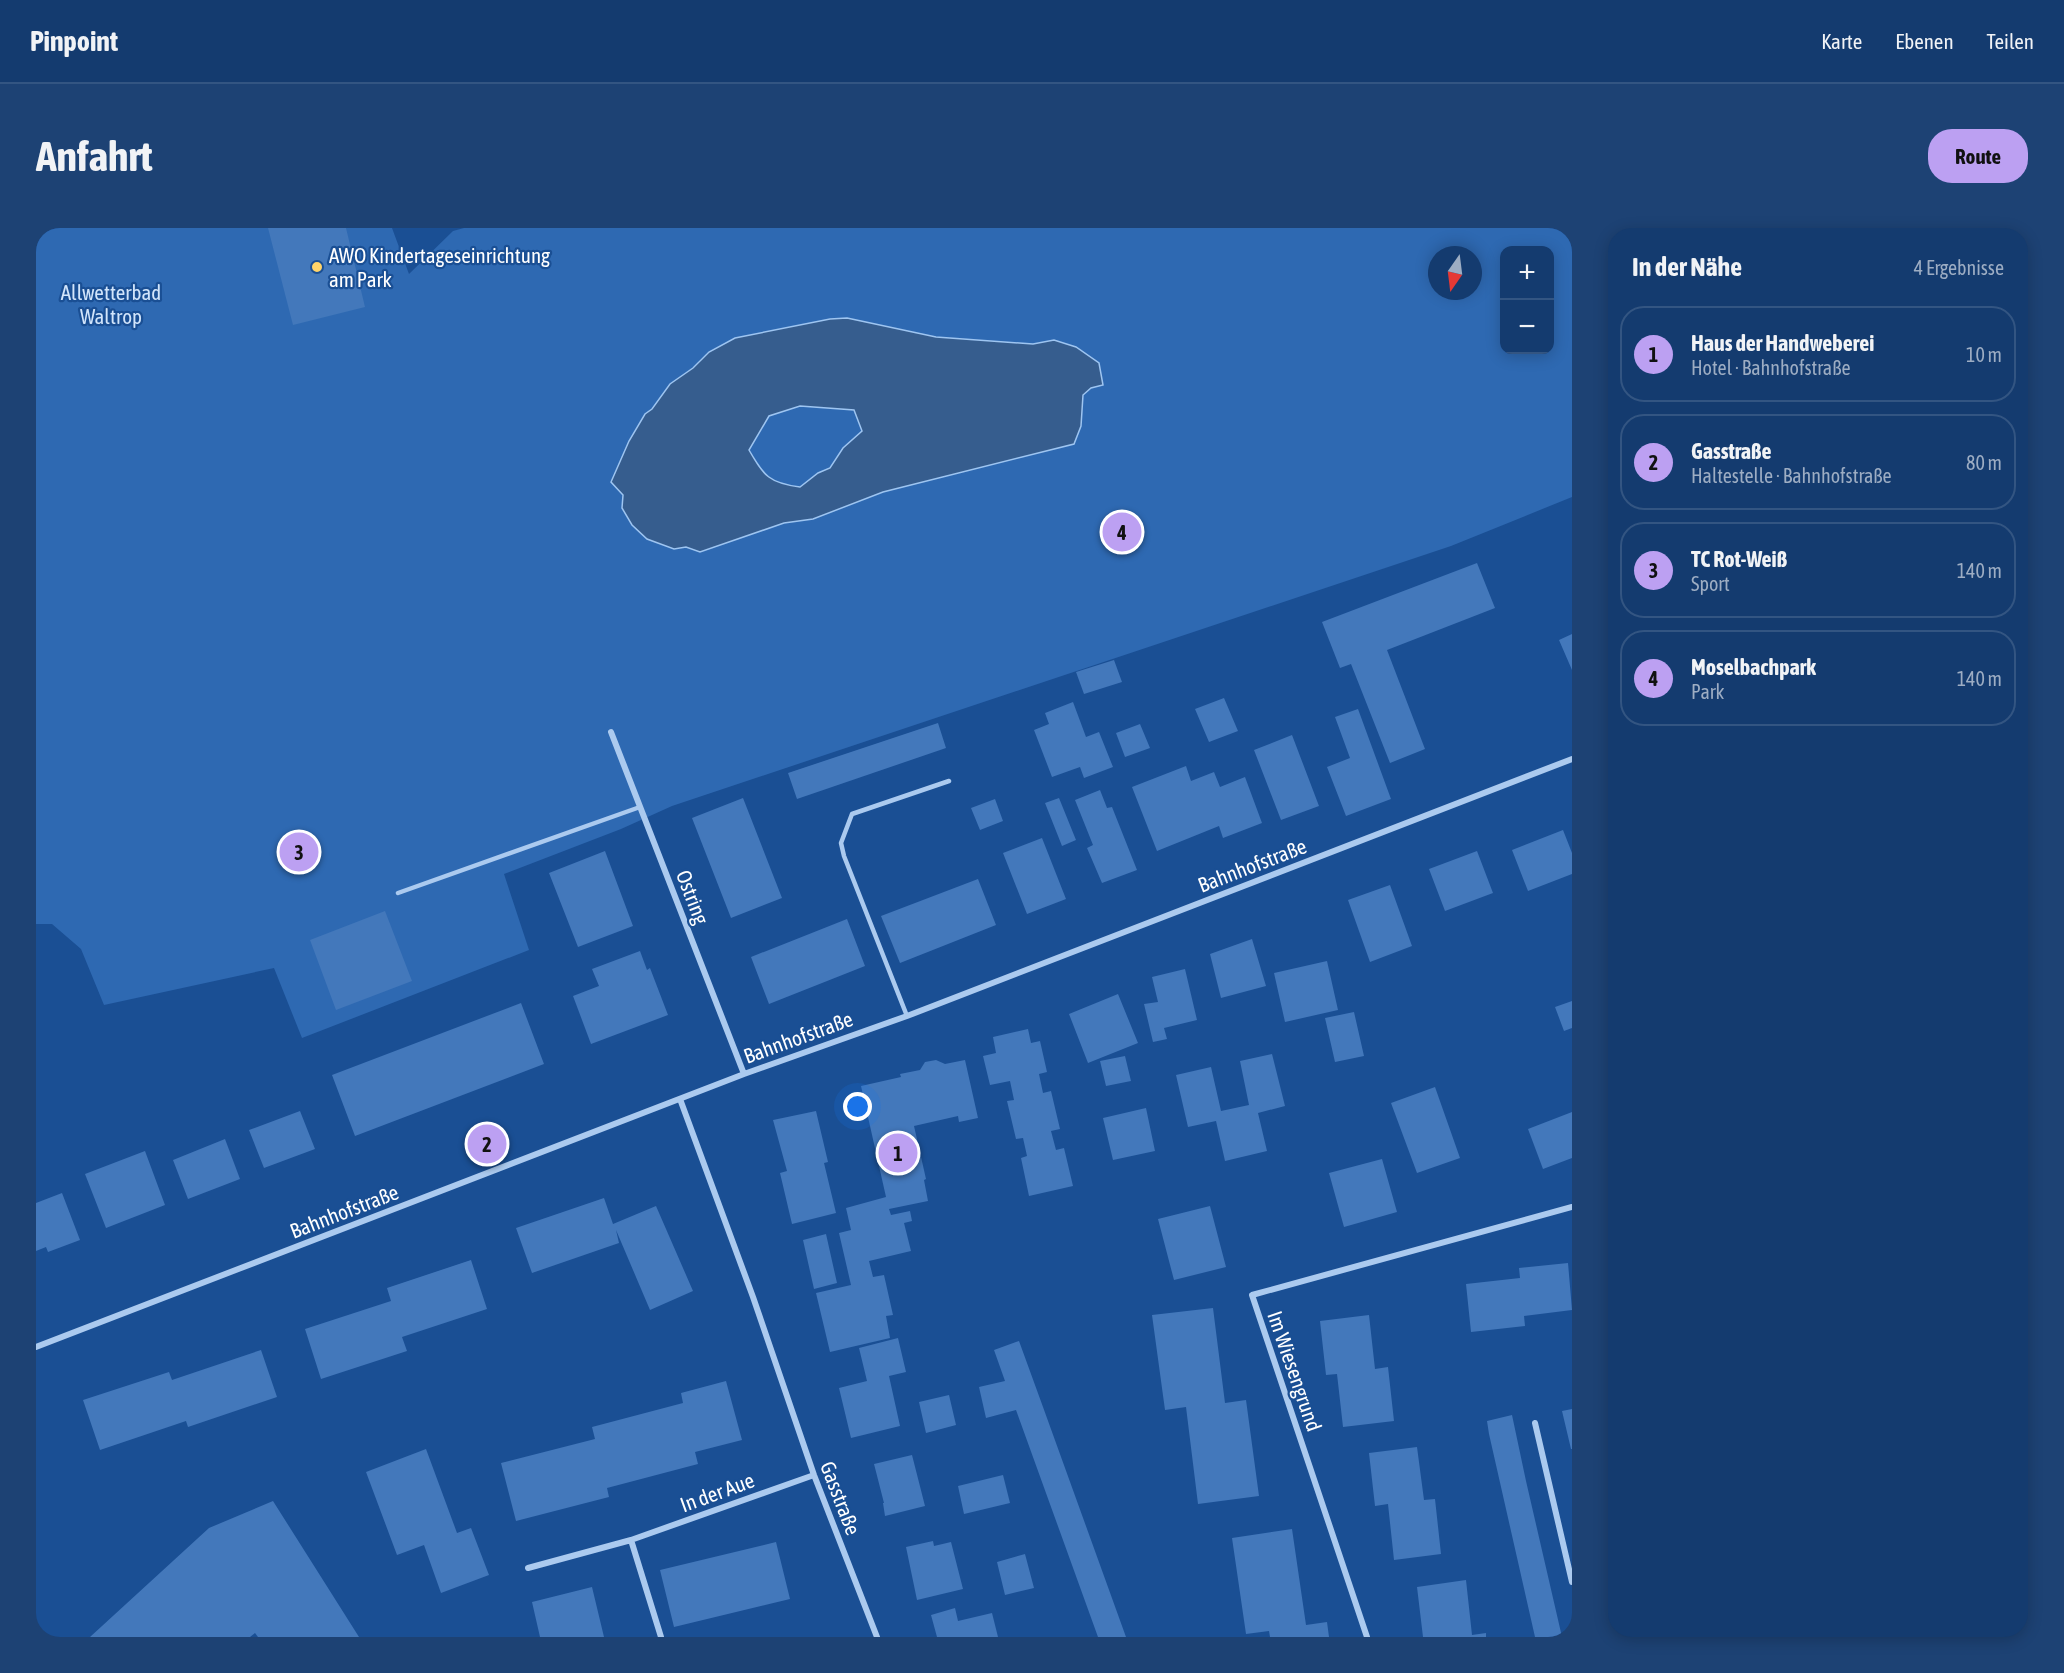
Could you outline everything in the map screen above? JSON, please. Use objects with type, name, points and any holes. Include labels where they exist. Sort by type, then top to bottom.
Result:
[{"type":"street","name":"Ostring","points":[[611,732],[744,1074]]},
{"type":"street","name":"Bahnhofstraße","points":[[36,1347],[744,1074],[906,1016],[1572,759]]},
{"type":"street","name":"Gasstraße","points":[[680,1099],[753,1297],[814,1475],[877,1637]]},
{"type":"street","name":"Im Wiesengrund","points":[[1367,1637],[1252,1295],[1572,1207]]},
{"type":"street","points":[[1535,1422],[1572,1582]]},
{"type":"street","name":"In der Aue","points":[[528,1568],[631,1540],[814,1475]]},
{"type":"street","points":[[631,1540],[661,1637]]},
{"type":"lane","points":[[906,1016],[841,843],[852,814],[948,781]]},
{"type":"lane","points":[[398,893],[640,807]]},
{"type":"lane","points":[[1563,1545],[1572,1543]]},
{"type":"green space","name":"Allwetterbad Waltrop","points":[[36,228],[392,228],[409,274],[453,231],[464,228],[1572,228],[1572,497],[1451,546],[672,806],[621,829],[504,874],[529,950],[302,1038],[274,968],[104,1005],[81,949],[52,924],[36,924]],"holes":[[[847,318],[936,337],[1033,344],[1055,340],[1091,388],[1083,395],[1081,426],[883,492],[813,519],[784,523],[674,549],[632,525],[622,508],[623,495],[645,414],[652,409],[670,384],[693,368],[709,352],[735,338],[830,319]]]},
{"type":"green space","points":[[800,406],[854,410],[862,431],[843,448],[830,468],[818,473],[800,487],[781,483],[768,477],[748,450],[769,416]]},
{"type":"shaded area","points":[[847,318],[936,337],[1033,344],[1054,340],[1076,347],[1099,363],[1103,385],[1091,388],[1083,395],[1081,426],[1074,444],[883,492],[813,519],[784,523],[700,552],[686,547],[674,549],[647,539],[632,525],[622,508],[623,495],[611,482],[629,441],[645,414],[652,409],[670,384],[693,368],[709,352],[735,338],[830,319]],"holes":[[[800,406],[854,410],[862,431],[843,448],[830,468],[818,473],[800,487],[781,483],[768,477],[749,450],[769,416]]]},
{"type":"building","name":"AWO Kindertageseinrichtung am Park","points":[[268,228],[346,228],[365,307],[293,325]]},
{"type":"building","points":[[1477,563],[1495,608],[1387,650],[1425,749],[1390,763],[1351,664],[1340,668],[1322,622]]},
{"type":"building","points":[[1572,634],[1572,670],[1559,640]]},
{"type":"building","points":[[1114,660],[1122,682],[1084,694],[1076,672]]},
{"type":"building","points":[[1224,698],[1238,731],[1209,742],[1195,709]]},
{"type":"building","points":[[1073,702],[1086,737],[1099,732],[1113,767],[1084,778],[1080,767],[1052,777],[1034,730],[1049,724],[1045,713]]},
{"type":"building","points":[[1358,709],[1391,799],[1346,816],[1327,767],[1350,758],[1335,717]]},
{"type":"building","points":[[938,723],[946,748],[797,799],[788,773]]},
{"type":"building","points":[[1140,724],[1150,748],[1125,757],[1116,733]]},
{"type":"building","points":[[1292,735],[1319,806],[1281,820],[1254,750]]},
{"type":"building","points":[[1186,766],[1191,781],[1214,772],[1220,787],[1245,777],[1262,823],[1223,838],[1219,826],[1157,851],[1132,787]]},
{"type":"building","points":[[1100,790],[1107,808],[1112,807],[1137,870],[1102,883],[1087,848],[1093,845],[1075,800]]},
{"type":"building","points":[[743,798],[782,898],[731,918],[692,818]]},
{"type":"building","points":[[1059,798],[1076,840],[1062,846],[1045,803]]},
{"type":"building","points":[[995,799],[1003,821],[980,830],[971,808]]},
{"type":"building","points":[[1563,830],[1572,853],[1572,874],[1528,891],[1512,850]]},
{"type":"building","points":[[1042,838],[1066,899],[1027,914],[1003,853]]},
{"type":"building","points":[[605,851],[633,926],[578,947],[549,873]]},
{"type":"building","points":[[1477,851],[1493,893],[1445,911],[1429,869]]},
{"type":"building","points":[[978,879],[996,925],[900,963],[881,916]]},
{"type":"building","points":[[1390,885],[1412,946],[1370,962],[1348,900]]},
{"type":"building","points":[[385,911],[412,981],[336,1010],[310,940]]},
{"type":"building","points":[[847,919],[865,966],[769,1004],[751,957]]},
{"type":"building","points":[[1252,939],[1266,986],[1221,998],[1210,954]]},
{"type":"building","points":[[640,951],[647,970],[650,968],[668,1015],[591,1044],[573,996],[599,986],[592,969]]},
{"type":"building","points":[[1327,961],[1338,1010],[1285,1022],[1274,973]]},
{"type":"building","points":[[1185,969],[1197,1020],[1164,1028],[1167,1039],[1153,1042],[1144,1004],[1158,1002],[1152,977]]},
{"type":"building","points":[[1118,994],[1138,1043],[1088,1063],[1069,1014]]},
{"type":"building","points":[[1572,1001],[1572,1028],[1564,1031],[1555,1007]]},
{"type":"building","points":[[521,1003],[544,1064],[355,1136],[332,1075]]},
{"type":"building","points":[[1354,1012],[1364,1056],[1335,1062],[1325,1018]]},
{"type":"building","points":[[1028,1029],[1031,1043],[1040,1041],[1047,1072],[1039,1074],[1043,1093],[1051,1091],[1060,1129],[1051,1131],[1056,1150],[1064,1148],[1073,1186],[1029,1196],[1021,1158],[1027,1156],[1023,1138],[1016,1139],[1007,1101],[1014,1100],[1010,1081],[990,1085],[983,1056],[996,1053],[993,1037]]},
{"type":"building","points":[[1272,1054],[1285,1106],[1258,1113],[1267,1151],[1225,1161],[1216,1121],[1188,1127],[1176,1075],[1211,1067],[1221,1111],[1249,1105],[1240,1061]]},
{"type":"building","points":[[1125,1056],[1131,1081],[1106,1086],[1100,1061]]},
{"type":"building","points":[[936,1060],[945,1064],[965,1060],[978,1118],[959,1122],[958,1116],[914,1126],[926,1179],[924,1180],[928,1201],[889,1209],[891,1215],[910,1211],[912,1221],[904,1223],[911,1251],[869,1261],[873,1277],[884,1275],[893,1315],[886,1316],[890,1338],[830,1352],[816,1293],[851,1285],[839,1233],[851,1230],[846,1208],[886,1197],[861,1086],[901,1077],[900,1074],[920,1070],[925,1062]]},
{"type":"building","points":[[1435,1087],[1460,1158],[1417,1173],[1391,1103]]},
{"type":"building","points":[[1146,1108],[1155,1151],[1113,1160],[1103,1118]]},
{"type":"building","points":[[300,1111],[315,1149],[264,1168],[249,1130]]},
{"type":"building","points":[[816,1111],[828,1162],[824,1163],[836,1213],[792,1224],[780,1173],[787,1171],[773,1120]]},
{"type":"building","points":[[1572,1112],[1572,1158],[1543,1169],[1528,1129]]},
{"type":"building","points":[[225,1139],[240,1179],[188,1199],[173,1160]]},
{"type":"building","points":[[145,1151],[165,1205],[106,1228],[85,1174]]},
{"type":"building","points":[[1382,1159],[1397,1212],[1344,1227],[1329,1173]]},
{"type":"building","points":[[62,1193],[80,1240],[48,1252],[46,1247],[36,1251],[36,1203]]},
{"type":"building","points":[[604,1198],[613,1224],[656,1206],[693,1291],[650,1310],[616,1230],[619,1243],[532,1273],[516,1228]]},
{"type":"building","points":[[1210,1206],[1226,1267],[1174,1280],[1158,1219]]},
{"type":"building","points":[[826,1234],[837,1283],[814,1289],[803,1240]]},
{"type":"building","points":[[471,1260],[487,1309],[402,1337],[407,1351],[321,1379],[305,1329],[391,1301],[387,1288]]},
{"type":"building","points":[[1568,1263],[1572,1310],[1524,1316],[1525,1326],[1471,1332],[1466,1284],[1520,1278],[1519,1268]]},
{"type":"building","points":[[1213,1308],[1225,1403],[1246,1400],[1259,1496],[1198,1504],[1186,1407],[1165,1410],[1152,1315]]},
{"type":"building","points":[[1369,1315],[1375,1369],[1388,1367],[1394,1421],[1343,1427],[1337,1374],[1326,1375],[1320,1321]]},
{"type":"building","points":[[898,1338],[906,1372],[889,1376],[900,1426],[851,1438],[839,1388],[867,1381],[859,1348]]},
{"type":"building","points":[[1019,1341],[1126,1637],[1098,1637],[1016,1410],[986,1418],[979,1387],[1005,1381],[994,1350]]},
{"type":"building","points":[[261,1350],[277,1397],[188,1427],[186,1421],[100,1450],[83,1400],[169,1372],[172,1380]]},
{"type":"building","points":[[726,1381],[742,1440],[695,1452],[698,1464],[607,1488],[609,1497],[516,1521],[501,1463],[595,1439],[592,1427],[683,1403],[681,1393]]},
{"type":"building","points":[[949,1395],[956,1425],[926,1433],[919,1402]]},
{"type":"building","points":[[1572,1409],[1572,1449],[1571,1449],[1562,1411]]},
{"type":"building","points":[[1512,1415],[1562,1637],[1535,1637],[1489,1434],[1487,1421]]},
{"type":"building","points":[[1417,1447],[1424,1500],[1435,1499],[1441,1554],[1394,1560],[1388,1504],[1375,1506],[1369,1453]]},
{"type":"building","points":[[426,1449],[457,1533],[471,1528],[489,1575],[441,1593],[424,1545],[397,1555],[366,1472]]},
{"type":"building","points":[[912,1455],[925,1506],[885,1516],[874,1464]]},
{"type":"building","points":[[1003,1475],[1010,1503],[964,1514],[958,1486]]},
{"type":"building","points":[[273,1501],[359,1637],[258,1637],[255,1633],[250,1637],[90,1637],[209,1528]]},
{"type":"building","points":[[1292,1529],[1306,1625],[1327,1622],[1329,1637],[1270,1637],[1269,1631],[1246,1634],[1232,1538]]},
{"type":"building","points":[[933,1541],[934,1546],[951,1542],[963,1589],[917,1600],[906,1547]]},
{"type":"building","points":[[776,1542],[790,1599],[674,1627],[660,1570]]},
{"type":"building","points":[[1025,1554],[1034,1588],[1005,1595],[997,1562]]},
{"type":"building","points":[[1466,1580],[1472,1635],[1486,1633],[1486,1637],[1423,1637],[1417,1587]]},
{"type":"building","points":[[592,1587],[604,1637],[540,1637],[532,1602]]},
{"type":"building","points":[[955,1608],[958,1621],[992,1613],[998,1637],[937,1637],[931,1615]]},
{"type":"place","name":"AWO Kindertageseinrichtung am Park","points":[[317,267]]},
{"type":"place","name":"Moselbachpark","points":[[1122,532]]},
{"type":"place","name":"TC Rot-Weiß","points":[[299,852]]},
{"type":"place","name":"Gasstraße","points":[[487,1144]]},
{"type":"place","name":"Haus der Handweberei","points":[[898,1153]]}]
